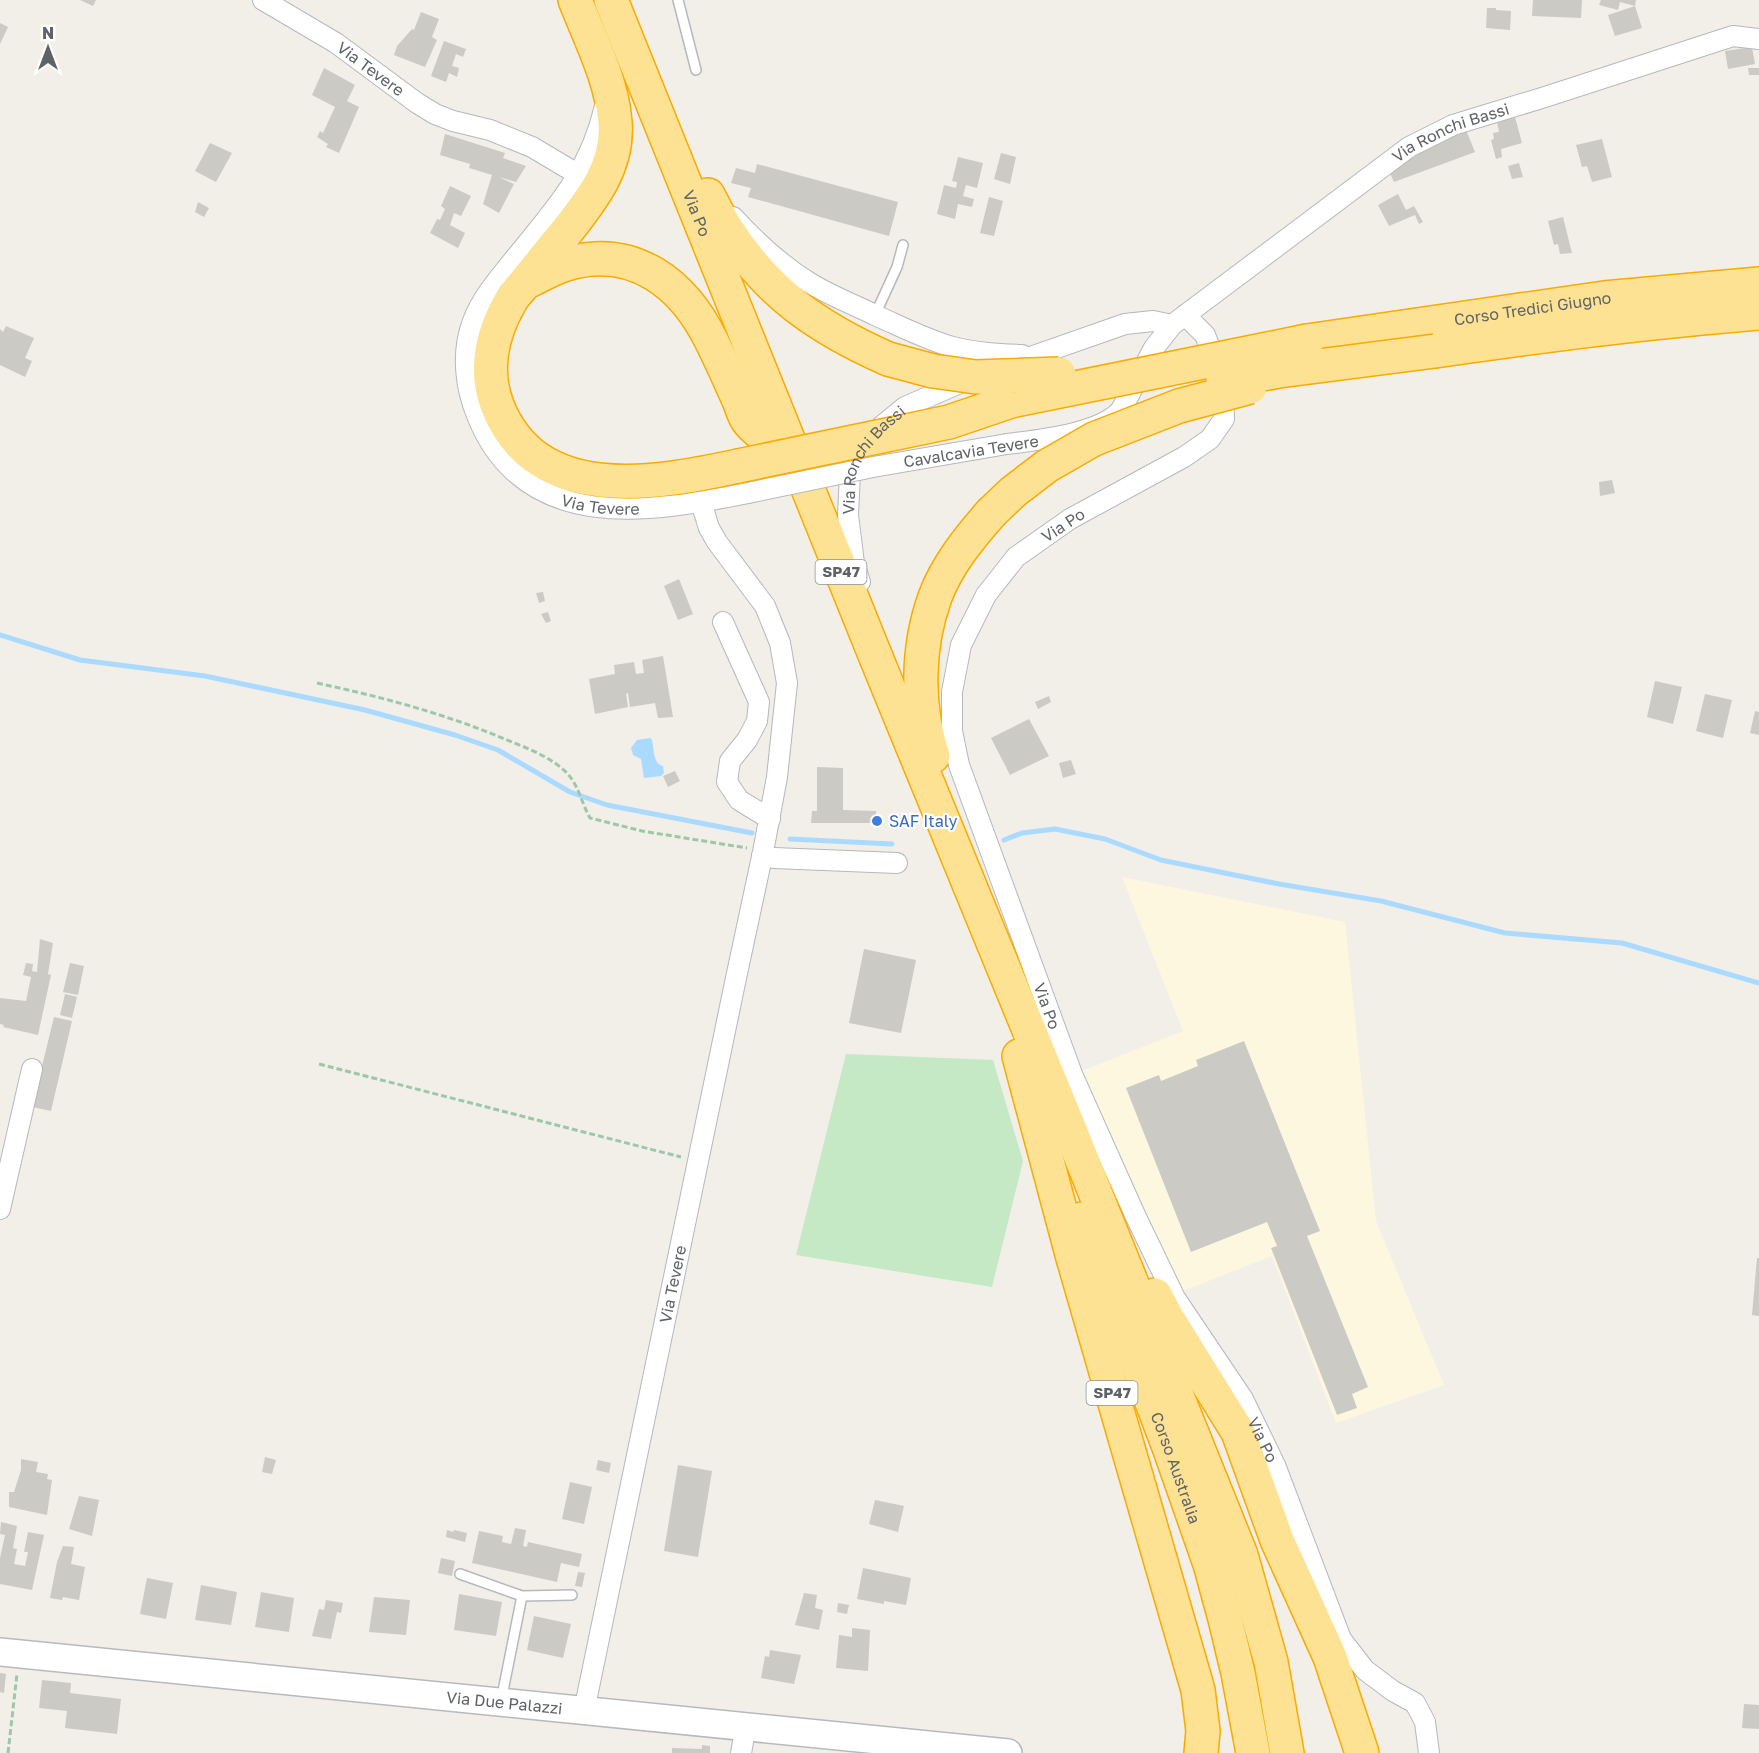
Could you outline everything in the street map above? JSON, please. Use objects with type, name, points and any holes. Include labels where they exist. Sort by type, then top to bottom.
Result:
[{"type":"highway","points":[[575,0],[608,88],[616,124],[613,149],[605,176],[592,199],[509,304],[496,330],[491,366],[493,389],[502,417],[514,436],[528,451],[565,473],[577,477],[629,481],[665,478],[743,479],[951,422],[1011,401],[1307,341]]},
{"type":"highway","name":"Via Po","points":[[525,284],[550,270],[589,260],[625,261],[647,269],[658,276],[687,300],[701,321],[749,422],[768,440],[589,0]]},
{"type":"highway","points":[[615,8],[725,227],[755,268],[782,296],[808,317],[836,335],[888,359],[950,375],[976,377],[1079,373],[1307,341]]},
{"type":"highway","name":"Via Po","points":[[615,8],[875,655],[1068,1125]]},
{"type":"highway","name":"Corso Tredici Giugno","points":[[1307,341],[1604,298],[1759,284]]},
{"type":"highway","name":"Corso Tredici Giugno","points":[[1435,351],[1600,329],[1759,313]]},
{"type":"highway","points":[[951,422],[1014,418],[1279,371],[1435,351]]},
{"type":"highway","points":[[997,952],[965,848],[928,741],[921,696],[923,650],[935,597],[950,566],[975,531],[1013,492],[1047,466],[1094,439],[1152,416],[1244,388],[1435,351]]},
{"type":"highway","name":"SP47","points":[[791,495],[1019,1056],[1073,1258],[1198,1690],[1203,1731],[1201,1753]]},
{"type":"highway","name":"Corso Australia","points":[[1019,1056],[1169,1447],[1210,1564],[1225,1618],[1253,1751]]},
{"type":"highway","name":"SP47","points":[[1068,1125],[1166,1316],[1238,1432],[1277,1540],[1330,1657],[1362,1753]]},
{"type":"highway","name":"Corso Australia","points":[[1068,1125],[1240,1556],[1271,1662],[1287,1753]]},
{"type":"highway","name":"SP47","points":[[1277,1540],[1297,1615],[1341,1753]]},
{"type":"street","name":"Via Tevere","points":[[263,0],[336,43],[435,114],[490,130],[531,147],[579,176]]},
{"type":"street","name":"Via Ronchi Bassi","points":[[875,655],[866,604],[854,563],[848,515],[850,473],[861,449],[883,425],[905,407],[981,374],[1125,324],[1178,320],[1344,198],[1409,147],[1453,125],[1733,36],[1759,39]]},
{"type":"street","name":"Via Tevere","points":[[584,1712],[770,819],[787,683],[780,643],[765,606],[725,554],[709,528],[701,502],[625,510],[569,502],[546,493],[511,470],[483,430],[473,406],[465,364],[473,321],[486,295],[579,176],[593,147],[605,108],[608,88]]},
{"type":"street","name":"Via Ronchi Bassi","points":[[706,190],[746,231],[788,268],[811,284],[875,315],[955,348],[993,354],[1037,355]]},
{"type":"street","name":"Cavalcavia Tevere","points":[[701,502],[743,479],[873,467],[1088,429],[1114,418],[1121,410],[1154,348],[1178,320]]},
{"type":"street","name":"Via Po","points":[[1178,320],[1205,335],[1223,382],[1224,419],[1210,439],[1184,457],[1070,519],[1016,557],[986,595],[961,645],[952,692],[952,731],[963,776],[1072,1074],[1136,1217],[1176,1298],[1243,1400],[1275,1465],[1341,1639],[1365,1670],[1393,1691],[1415,1703],[1425,1722],[1429,1753]]},
{"type":"street","points":[[723,622],[759,702],[757,721],[747,740],[730,761],[727,782],[739,800],[770,819]]},
{"type":"street","points":[[763,854],[774,858],[897,864]]},
{"type":"street","points":[[0,1209],[32,1068]]},
{"type":"street","name":"Via Due Palazzi","points":[[10,1653],[1008,1753]]},
{"type":"lane","points":[[678,0],[696,70]]},
{"type":"lane","points":[[875,315],[897,267],[903,245]]},
{"type":"lane","points":[[460,1574],[522,1596],[572,1595]]},
{"type":"lane","points":[[501,1703],[522,1596]]},
{"type":"path","points":[[317,683],[378,696],[477,728],[535,752],[565,772],[578,786],[584,808],[590,818],[642,831],[763,854]]},
{"type":"path","points":[[319,1064],[698,1161]]},
{"type":"path","points":[[8,1753],[10,1653]]},
{"type":"shaded area","points":[[1122,877],[1345,922],[1376,1221],[1444,1385],[1336,1423],[1272,1256],[1183,1291],[1082,1071],[1183,1031]]},
{"type":"green space","points":[[846,1054],[993,1060],[1023,1161],[992,1287],[796,1255]]},
{"type":"water","points":[[650,738],[657,762],[663,766],[664,773],[661,776],[644,778],[641,759],[633,755],[631,748],[637,740]]},
{"type":"building","points":[[80,0],[96,0],[93,6]]},
{"type":"building","points":[[1533,0],[1582,0],[1581,18],[1532,16]]},
{"type":"building","points":[[1601,0],[1636,0],[1635,6],[1620,2],[1618,10],[1599,5]]},
{"type":"building","points":[[1635,6],[1642,28],[1615,36],[1608,15]]},
{"type":"building","points":[[1487,8],[1511,11],[1510,30],[1486,28]]},
{"type":"building","points":[[421,12],[439,19],[432,37],[437,40],[425,67],[394,55],[397,46],[412,29],[414,30]]},
{"type":"building","points":[[0,23],[8,27],[0,44]]},
{"type":"building","points":[[444,41],[466,49],[463,57],[456,54],[452,66],[459,68],[457,77],[449,73],[446,82],[431,76]]},
{"type":"building","points":[[1752,47],[1755,64],[1728,69],[1725,51]]},
{"type":"building","points":[[324,68],[355,85],[347,101],[359,107],[339,153],[326,147],[328,144],[317,137],[320,131],[323,133],[335,107],[312,95]]},
{"type":"building","points":[[1748,68],[1759,68],[1759,75],[1749,75]]},
{"type":"building","points":[[1515,117],[1522,143],[1501,149],[1502,157],[1496,159],[1491,140],[1494,139],[1493,133],[1499,132],[1497,122]]},
{"type":"building","points":[[1466,130],[1475,152],[1394,182],[1389,171],[1391,165],[1415,157],[1414,155],[1431,144]]},
{"type":"building","points":[[445,134],[505,153],[503,158],[526,166],[516,182],[499,177],[514,184],[499,213],[483,204],[492,175],[469,168],[470,164],[440,155]]},
{"type":"building","points":[[1602,139],[1612,177],[1592,182],[1587,166],[1582,167],[1576,145]]},
{"type":"building","points":[[210,143],[232,153],[216,182],[195,171]]},
{"type":"building","points":[[1001,153],[1016,157],[1010,184],[994,179]]},
{"type":"building","points":[[958,157],[983,163],[977,188],[966,185],[963,196],[974,199],[972,207],[958,204],[955,219],[937,214],[944,185],[956,188],[957,182],[952,181]]},
{"type":"building","points":[[1519,163],[1523,177],[1512,179],[1508,166]]},
{"type":"building","points":[[757,164],[898,202],[889,236],[748,197],[751,188],[731,183],[736,168],[755,173]]},
{"type":"building","points":[[450,186],[471,196],[461,216],[454,213],[450,225],[465,233],[458,248],[430,233],[445,209],[441,206]]},
{"type":"building","points":[[1398,194],[1406,210],[1414,206],[1423,222],[1419,224],[1415,215],[1389,226],[1378,205]]},
{"type":"building","points":[[989,197],[1003,201],[994,236],[980,233]]},
{"type":"building","points":[[198,202],[209,208],[204,217],[195,212]]},
{"type":"building","points":[[1563,217],[1572,253],[1560,254],[1558,244],[1554,245],[1548,221]]},
{"type":"building","points":[[6,326],[34,338],[25,358],[32,361],[25,377],[0,365],[0,329],[3,332]]},
{"type":"building","points":[[1612,480],[1615,493],[1600,496],[1599,482]]},
{"type":"building","points":[[679,579],[693,614],[678,620],[664,586]]},
{"type":"building","points":[[543,592],[545,601],[539,603],[536,593]]},
{"type":"building","points":[[548,612],[551,621],[546,623],[541,614]]},
{"type":"building","points":[[663,656],[673,717],[658,718],[655,703],[630,707],[628,693],[626,694],[628,707],[595,714],[589,679],[615,674],[614,665],[634,662],[636,674],[644,673],[642,660]]},
{"type":"building","points":[[1655,681],[1682,687],[1673,724],[1647,717]]},
{"type":"building","points":[[1705,694],[1732,700],[1723,738],[1696,731]]},
{"type":"building","points":[[1049,696],[1051,702],[1038,709],[1035,702]]},
{"type":"building","points":[[1755,711],[1759,712],[1759,735],[1750,733]]},
{"type":"building","points":[[1029,719],[1049,756],[1010,775],[991,738]]},
{"type":"building","points":[[1071,760],[1076,774],[1063,778],[1059,763]]},
{"type":"building","points":[[817,767],[843,768],[843,810],[876,811],[876,823],[811,823],[812,811],[817,811]]},
{"type":"building","points":[[675,771],[680,781],[668,787],[663,776]]},
{"type":"building","points":[[40,939],[53,943],[48,974],[51,975],[38,1035],[3,1027],[4,1025],[0,1024],[0,998],[26,1001],[31,977],[23,975],[26,963],[33,964],[32,971],[37,972]]},
{"type":"building","points":[[864,949],[916,960],[901,1033],[849,1023]]},
{"type":"building","points":[[70,963],[84,966],[78,995],[63,992]]},
{"type":"building","points":[[65,994],[77,997],[72,1018],[60,1015]]},
{"type":"building","points":[[54,1017],[72,1021],[51,1111],[32,1107]]},
{"type":"building","points":[[1244,1041],[1320,1231],[1307,1236],[1368,1387],[1352,1394],[1357,1408],[1337,1415],[1271,1248],[1277,1246],[1267,1222],[1191,1252],[1126,1088],[1159,1075],[1161,1081],[1198,1066],[1196,1060]]},
{"type":"building","points":[[1757,1258],[1759,1258],[1759,1316],[1752,1315]]},
{"type":"building","points":[[265,1457],[276,1460],[272,1474],[262,1472]]},
{"type":"building","points":[[21,1459],[38,1462],[36,1472],[48,1474],[47,1479],[52,1480],[47,1515],[9,1507],[9,1492],[14,1492],[21,1470]]},
{"type":"building","points":[[598,1460],[611,1463],[609,1473],[596,1470]]},
{"type":"building","points":[[678,1465],[712,1471],[698,1557],[664,1551]]},
{"type":"building","points":[[570,1482],[592,1487],[584,1524],[562,1519]]},
{"type":"building","points":[[79,1496],[99,1500],[92,1536],[69,1529]]},
{"type":"building","points":[[875,1500],[904,1506],[898,1532],[869,1524]]},
{"type":"building","points":[[1,1522],[17,1526],[13,1548],[17,1549],[14,1564],[25,1566],[28,1552],[24,1552],[28,1532],[44,1535],[32,1590],[0,1584],[0,1558],[5,1535],[0,1534]]},
{"type":"building","points":[[515,1528],[526,1530],[523,1546],[527,1547],[528,1542],[582,1554],[579,1567],[561,1563],[557,1582],[472,1563],[479,1531],[503,1536],[502,1542],[511,1544]]},
{"type":"building","points":[[447,1530],[467,1533],[465,1542],[446,1537]]},
{"type":"building","points":[[63,1546],[74,1547],[71,1564],[85,1567],[79,1600],[63,1597],[62,1600],[50,1598],[57,1562]]},
{"type":"building","points":[[441,1558],[455,1561],[452,1576],[438,1573]]},
{"type":"building","points":[[863,1568],[911,1578],[906,1605],[857,1599]]},
{"type":"building","points":[[578,1572],[585,1573],[582,1587],[575,1586]]},
{"type":"building","points":[[147,1578],[173,1583],[166,1619],[140,1614]]},
{"type":"building","points":[[201,1585],[237,1592],[231,1625],[195,1620]]},
{"type":"building","points":[[261,1592],[294,1598],[289,1632],[255,1627]]},
{"type":"building","points":[[804,1593],[817,1595],[815,1608],[823,1610],[819,1630],[795,1625]]},
{"type":"building","points":[[459,1594],[502,1602],[496,1636],[454,1630]]},
{"type":"building","points":[[374,1597],[410,1600],[406,1635],[369,1632]]},
{"type":"building","points":[[326,1600],[343,1603],[341,1613],[337,1612],[331,1639],[312,1636],[319,1609],[324,1610]]},
{"type":"building","points":[[838,1603],[849,1605],[847,1614],[837,1612]]},
{"type":"building","points":[[534,1616],[571,1624],[563,1658],[527,1650]]},
{"type":"building","points":[[852,1628],[870,1630],[868,1671],[836,1668],[839,1635],[852,1637]]},
{"type":"building","points":[[770,1650],[801,1655],[794,1684],[761,1678],[765,1656],[769,1657]]},
{"type":"building","points":[[0,1673],[6,1674],[4,1693],[0,1692]]},
{"type":"building","points":[[42,1680],[71,1683],[70,1693],[121,1699],[117,1734],[65,1728],[67,1711],[39,1708]]},
{"type":"building","points":[[1744,1704],[1759,1705],[1759,1729],[1742,1728]]},
{"type":"building","points":[[702,1745],[710,1746],[710,1753],[672,1753],[672,1748],[702,1749]]},
{"type":"waterway","points":[[0,635],[80,660],[205,676],[365,710],[455,735],[498,750],[570,792],[607,805],[752,833]]},
{"type":"waterway","points":[[1004,840],[1022,833],[1055,829],[1105,839],[1161,860],[1279,884],[1381,901],[1505,933],[1622,943],[1759,983]]},
{"type":"waterway","points":[[790,839],[892,844]]},
{"type":"place","name":"SAF Italy","points":[[877,821]]}]
